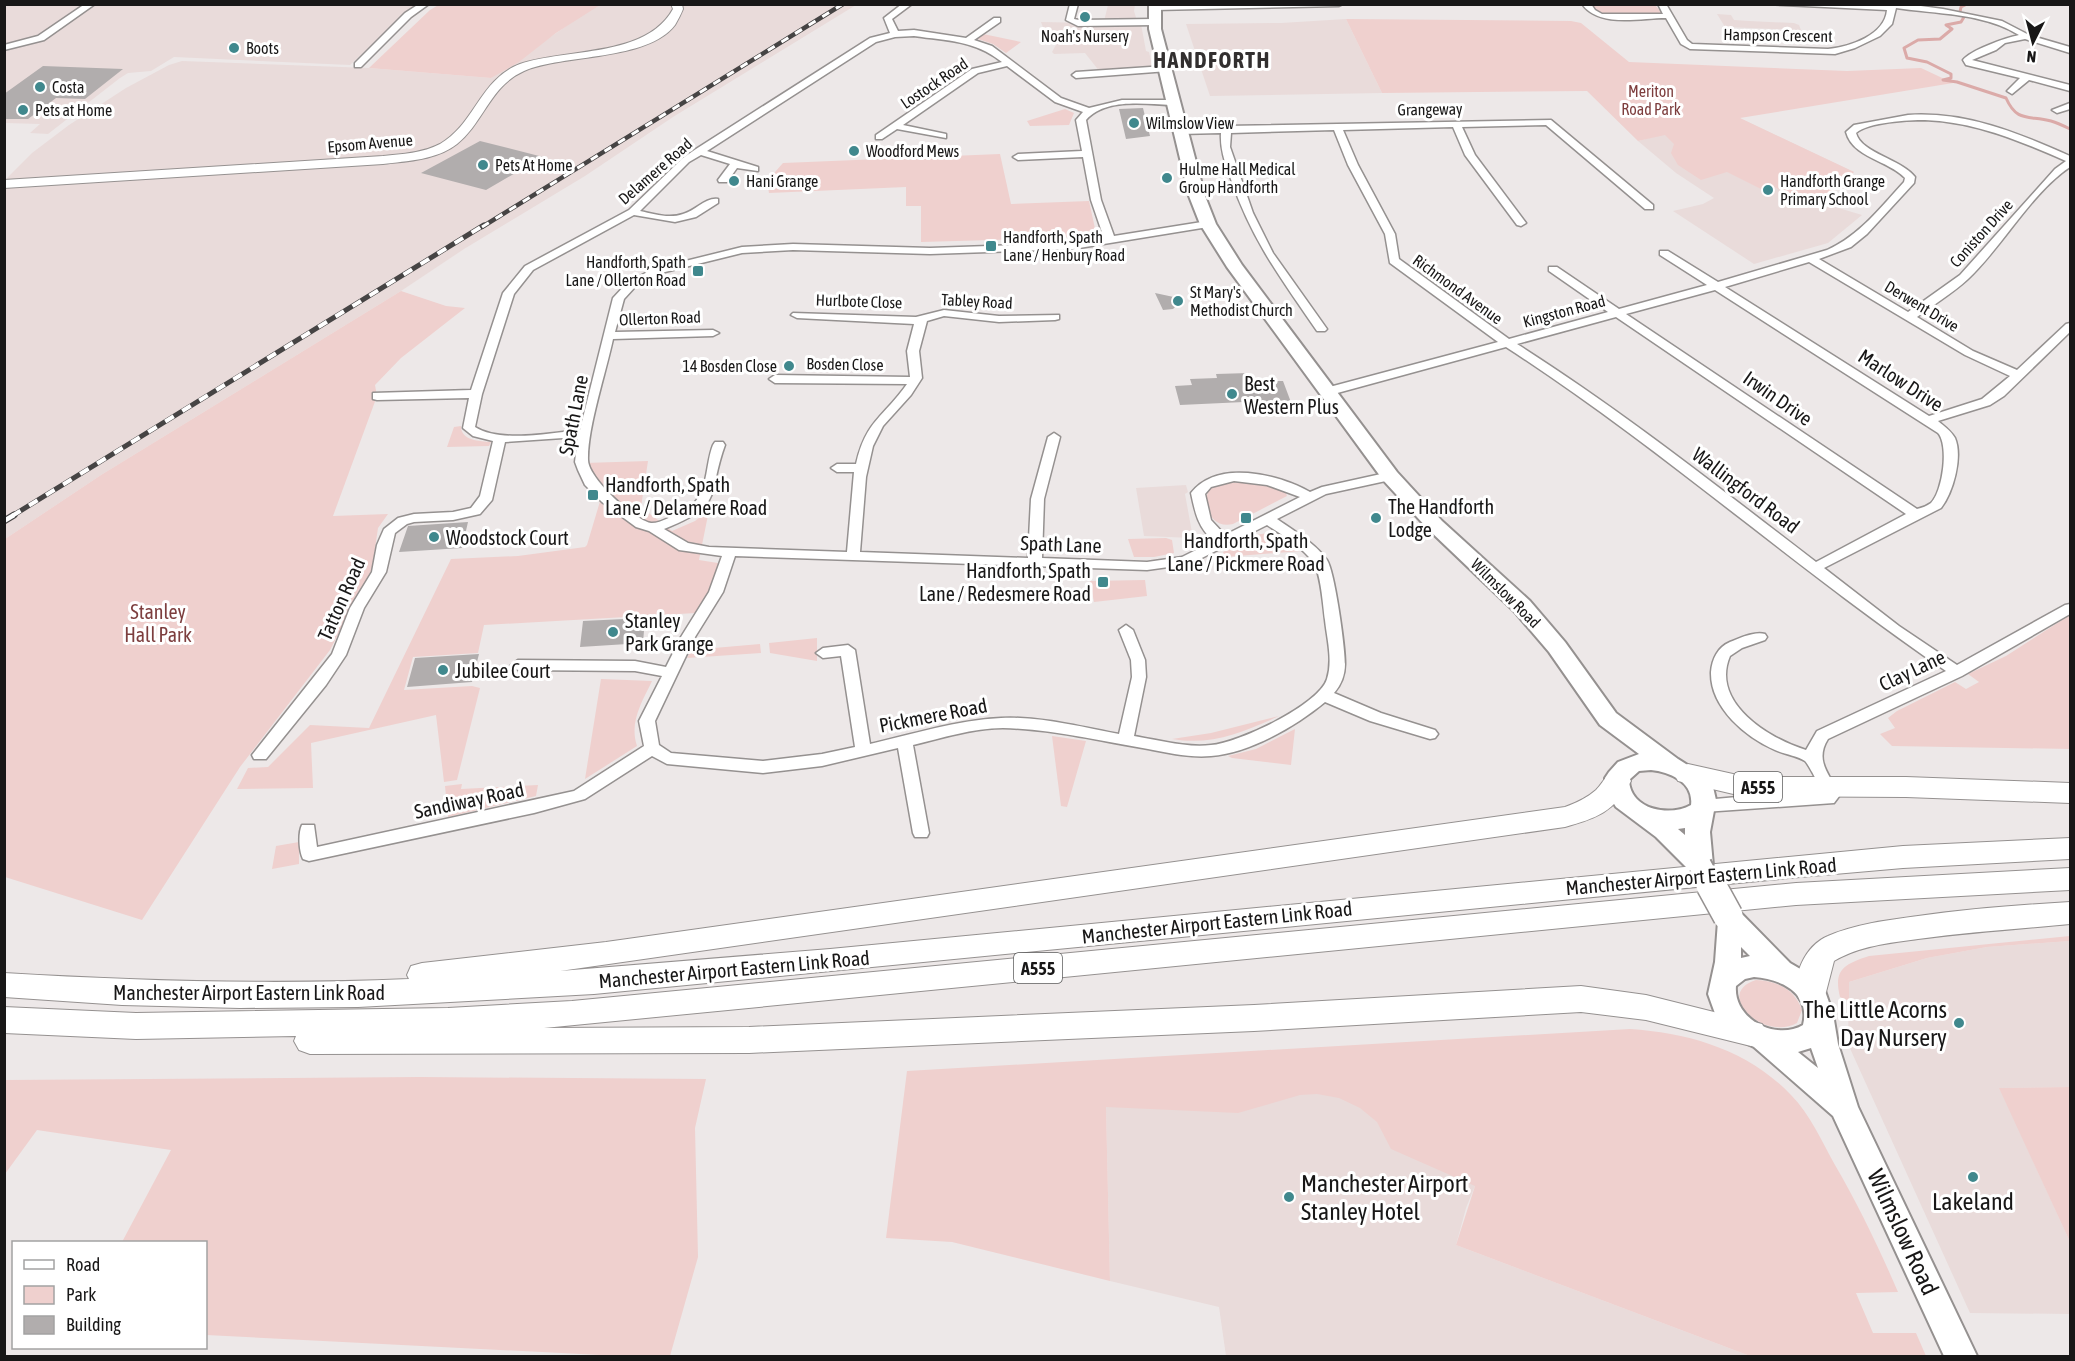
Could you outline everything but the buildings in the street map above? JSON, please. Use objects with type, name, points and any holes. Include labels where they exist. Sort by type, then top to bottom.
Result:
[{"type":"highway","name":"A555","points":[[1679,770],[1742,786],[1829,788]]},
{"type":"highway","name":"A555","points":[[56,990],[417,976],[595,955],[1564,817],[1600,803],[1613,790],[1618,779]]},
{"type":"highway","points":[[1829,788],[1906,787],[2070,793]]},
{"type":"highway","name":"Manchester Airport Eastern Link Road","points":[[4,985],[56,990],[257,996],[456,990],[574,983],[829,961],[1857,861],[2070,849]]},
{"type":"highway","name":"Manchester Airport Eastern Link Road","points":[[4,1020],[136,1026],[448,1021],[572,1014],[1796,894],[2070,879]]},
{"type":"highway","points":[[1811,992],[1815,968],[1824,952],[1840,942],[1878,933],[2070,913]]},
{"type":"highway","points":[[4,1025],[67,1033],[175,1038],[488,1042],[749,1040],[1242,1019],[1602,999],[1645,1006],[1718,1027],[1756,1035]]},
{"type":"main road","name":"Wilmslow Road","points":[[1154,6],[1154,22],[1171,102],[1192,183],[1208,224],[1235,267],[1390,476],[1436,525],[1522,606],[1557,647],[1608,719],[1629,737],[1679,770]]},
{"type":"main road","name":"Wilmslow Road","points":[[1608,719],[1617,747],[1618,779]]},
{"type":"main road","points":[[1700,864],[1697,829],[1703,808],[1702,791],[1679,770],[1654,762],[1634,764],[1626,768],[1618,779],[1622,798],[1665,831],[1700,864],[1730,918],[1781,971]]},
{"type":"main road","points":[[1641,814],[1663,822],[1675,822],[1694,817],[1703,808]]},
{"type":"main road","points":[[1723,981],[1737,969],[1748,966],[1781,971],[1798,980],[1811,992],[1820,1008],[1820,1022],[1815,1032],[1800,1041],[1775,1042],[1756,1035],[1738,1024],[1722,1000],[1723,981],[1729,948],[1727,933],[1730,918]]},
{"type":"main road","name":"Wilmslow Road","points":[[1820,1022],[1825,1054],[1840,1084],[1844,1107],[1961,1356]]},
{"type":"main road","name":"Wilmslow Road","points":[[1756,1035],[1844,1107]]},
{"type":"street","points":[[4,48],[41,38],[91,4]]},
{"type":"street","points":[[358,65],[408,15],[425,4]]},
{"type":"street","name":"Epsom Avenue","points":[[4,184],[383,160],[431,153],[448,145],[459,135],[487,93],[505,76],[545,59],[643,42],[666,28],[676,16],[678,9],[676,4]]},
{"type":"street","points":[[895,34],[888,18],[908,4]]},
{"type":"street","points":[[1074,4],[1070,20],[1078,23],[1154,22]]},
{"type":"street","points":[[1154,6],[1339,4]]},
{"type":"street","points":[[1586,4],[1592,12],[1601,16],[1670,16]]},
{"type":"street","name":"Hampson Crescent","points":[[1662,4],[1684,42],[1694,47],[1835,52],[1884,29],[1890,20],[1892,6]]},
{"type":"street","points":[[1769,4],[1892,6],[1945,13],[1992,21],[2016,29],[2025,36],[2070,50]]},
{"type":"street","points":[[968,41],[997,20]]},
{"type":"street","name":"Delamere Road","points":[[585,433],[500,438],[480,435],[469,428],[476,394],[509,292],[529,268],[633,212],[678,166],[699,151],[873,40],[895,34],[914,33],[968,41],[989,48],[1058,100],[1088,111]]},
{"type":"street","points":[[2025,36],[2002,41],[1993,48],[1971,56],[1967,60],[1973,65],[2069,86]]},
{"type":"street","name":"Lostock Road","points":[[879,137],[975,71],[1009,63]]},
{"type":"street","points":[[1076,75],[1165,69]]},
{"type":"street","points":[[2012,91],[2027,77]]},
{"type":"street","points":[[1110,241],[1096,200],[1080,123],[1088,111],[1125,102],[1171,102]]},
{"type":"street","points":[[2057,110],[2070,106]]},
{"type":"street","name":"Kingston Road","points":[[1326,392],[1716,286],[1848,245],[1909,183],[1910,177],[1906,172],[1856,144],[1851,137],[1851,132],[1857,127],[1912,117],[1947,118],[1993,128],[2070,159]]},
{"type":"street","name":"Grangeway","points":[[1180,131],[1548,122],[1649,207]]},
{"type":"street","points":[[1456,124],[1470,155],[1521,223]]},
{"type":"street","points":[[897,126],[943,136]]},
{"type":"street","name":"Richmond Avenue","points":[[1337,126],[1353,165],[1393,241],[1391,254],[1394,261],[1479,324],[1509,343]]},
{"type":"street","points":[[1226,129],[1225,147],[1248,213],[1268,253],[1322,329]]},
{"type":"street","points":[[699,151],[755,169]]},
{"type":"street","points":[[1018,157],[1087,154]]},
{"type":"street","name":"Coniston Drive","points":[[1909,317],[1964,277],[2058,171],[2070,164]]},
{"type":"street","points":[[723,180],[737,165]]},
{"type":"street","points":[[633,212],[676,220],[691,216],[714,201]]},
{"type":"street","name":"Spath Lane","points":[[1208,224],[1073,246],[888,250],[771,247],[729,252],[674,266],[638,280],[619,298],[585,433],[581,462],[590,482],[607,499],[641,524],[654,528],[684,547],[730,552],[1154,566],[1185,561],[1308,496],[1334,487],[1390,476]]},
{"type":"street","name":"Marlow Drive","points":[[1651,256],[1669,250],[1716,286],[1928,420],[1944,431],[1950,439],[1952,447],[1950,466],[1939,502],[1933,508],[1916,514],[1816,567]]},
{"type":"street","name":"Derwent Drive","points":[[1810,258],[1969,353],[2019,376]]},
{"type":"street","name":"Irwin Drive","points":[[1553,269],[1916,514]]},
{"type":"street","name":"Tabley Road","points":[[914,381],[917,373],[913,355],[921,321],[933,314],[944,313],[999,319],[1060,317]]},
{"type":"street","name":"Hurlbote Close","points":[[797,315],[921,321]]},
{"type":"street","points":[[1928,420],[1986,402],[2019,376],[2070,326]]},
{"type":"street","name":"Ollerton Road","points":[[608,336],[713,334]]},
{"type":"street","name":"Wallingford Road","points":[[1509,343],[1701,480],[1894,629],[1957,672]]},
{"type":"street","name":"Bosden Close","points":[[775,379],[914,381]]},
{"type":"street","points":[[853,556],[862,468],[873,431],[902,400],[914,381]]},
{"type":"street","points":[[377,396],[476,394]]},
{"type":"street","points":[[1035,563],[1034,530],[1037,509],[1042,478],[1054,436]]},
{"type":"street","name":"Tatton Road","points":[[260,755],[275,733],[308,699],[340,654],[355,612],[380,571],[385,541],[393,527],[411,518],[457,515],[477,509],[483,504],[486,496],[491,467],[500,438]]},
{"type":"street","points":[[654,528],[696,508],[705,498],[719,445]]},
{"type":"street","points":[[837,468],[862,468]]},
{"type":"street","points":[[1222,540],[1209,531],[1205,524],[1198,493],[1207,483],[1225,479],[1261,479],[1282,483],[1308,496]]},
{"type":"street","name":"Pickmere Road","points":[[652,748],[668,758],[763,767],[822,760],[967,727],[1002,723],[1126,738],[1180,749],[1212,751],[1252,740],[1302,713],[1324,695],[1334,683],[1338,665],[1321,561],[1301,542],[1266,518]]},
{"type":"street","points":[[652,748],[648,722],[669,673],[716,592],[730,552]]},
{"type":"street","name":"Clay Lane","points":[[1812,758],[1813,751],[1822,735],[1957,672],[2035,630],[2070,608]]},
{"type":"street","points":[[1126,630],[1138,660],[1139,677],[1126,738]]},
{"type":"street","points":[[1703,808],[1770,800],[1828,799],[1832,795],[1813,765],[1812,758],[1770,744],[1727,705],[1719,675],[1720,663],[1729,648],[1760,637]]},
{"type":"street","points":[[823,653],[848,650],[863,750]]},
{"type":"street","points":[[518,665],[635,666],[669,673]]},
{"type":"street","points":[[1324,695],[1372,717],[1430,734]]},
{"type":"street","points":[[905,742],[921,833]]},
{"type":"street","name":"Sandiway Road","points":[[308,829],[309,855],[534,807],[579,795],[652,748]]},
{"type":"shaded area","points":[[5,5],[415,5],[350,65],[174,57],[151,71],[128,73],[48,134],[30,133],[40,124],[5,123]]},
{"type":"shaded area","points":[[597,5],[856,5],[673,117],[585,176],[464,249],[401,291],[101,475],[5,539],[5,180],[32,153],[69,125],[126,88],[169,65],[182,61],[369,68],[491,78]]},
{"type":"shaded area","points":[[1108,5],[1135,5],[1137,21],[1104,21]]},
{"type":"shaded area","points":[[1717,14],[1731,15],[1734,20],[1794,23],[1799,25],[1801,30],[1725,27]]},
{"type":"shaded area","points":[[1346,19],[1382,93],[1210,96],[1186,24],[1281,23]]},
{"type":"shaded area","points":[[1041,22],[1141,24],[1146,51],[1149,52],[1153,69],[1100,72],[1085,53],[1054,54],[1052,52],[1057,43],[1046,36]]},
{"type":"shaded area","name":"Handforth Grange Primary School","points":[[1735,116],[1854,172],[1822,203],[1862,215],[1828,243],[1754,264],[1673,211],[1703,204],[1714,198],[1676,173],[1638,141]]},
{"type":"shaded area","points":[[1186,485],[1188,492],[1185,494],[1193,538],[1144,536],[1136,488]]},
{"type":"shaded area","points":[[2070,941],[2070,1087],[2000,1088],[2070,1242],[2070,1314],[1970,1313],[1848,1044],[1849,982],[1927,958],[1987,947]]},
{"type":"shaded area","name":"Manchester Airport Stanley Hotel","points":[[1508,1036],[1486,1159],[1466,1208],[1456,1245],[1750,1356],[1226,1356],[1219,1307],[1110,1281],[1106,1107]]},
{"type":"green space","points":[[440,4],[600,5],[556,33],[519,62],[491,78],[369,68],[430,10]]},
{"type":"green space","points":[[1590,5],[1655,5],[1662,13],[1598,14]]},
{"type":"green space","name":"Meriton Road Park","points":[[1346,19],[1571,21],[1581,23],[1629,62],[1847,71],[1921,68],[1953,83],[1740,118],[1854,172],[1822,203],[1774,187],[1763,190],[1727,172],[1701,180],[1678,165],[1671,153],[1674,144],[1665,135],[1638,141],[1587,91],[1382,93]]},
{"type":"green space","points":[[983,34],[1021,42],[1006,53],[993,44],[978,39]]},
{"type":"green space","points":[[1065,109],[1074,113],[1069,125],[1030,126],[1027,121]]},
{"type":"green space","points":[[1000,154],[1011,204],[1089,201],[1096,233],[1056,238],[921,242],[921,206],[906,206],[906,187],[769,193],[767,181],[783,163]]},
{"type":"green space","name":"Stanley Hall Park","points":[[401,291],[446,306],[465,308],[401,358],[375,385],[377,396],[333,516],[388,514],[378,528],[372,569],[330,650],[240,767],[142,920],[5,877],[5,539],[101,475]]},
{"type":"green space","points":[[461,426],[464,435],[491,442],[489,446],[447,447],[454,427]]},
{"type":"green space","points":[[648,461],[641,507],[672,531],[695,521],[709,510],[699,560],[724,564],[711,593],[696,613],[484,625],[478,653],[413,657],[404,690],[472,686],[480,688],[457,780],[444,782],[436,715],[311,743],[313,788],[237,789],[248,768],[268,767],[310,725],[369,728],[451,559],[518,556],[585,547],[601,498],[584,463]]},
{"type":"green space","points":[[1261,482],[1285,491],[1287,496],[1233,524],[1218,523],[1209,513],[1207,506],[1207,494],[1210,489],[1223,484]]},
{"type":"green space","points":[[1267,533],[1280,537],[1301,551],[1225,557],[1223,552],[1256,535]]},
{"type":"green space","points":[[1166,538],[1172,540],[1174,553],[1154,557],[1134,557],[1128,539]]},
{"type":"green space","points":[[1145,580],[1147,596],[1094,602],[1090,581]]},
{"type":"green space","points":[[2070,615],[2070,749],[1892,746],[1880,734],[1895,728],[1888,718],[1897,711],[1955,682],[1966,689],[1979,682],[1968,674],[2006,656]]},
{"type":"green space","points":[[817,638],[817,661],[770,653],[769,643]]},
{"type":"green space","points":[[760,644],[761,653],[687,658],[691,650]]},
{"type":"green space","points":[[601,679],[652,681],[636,720],[637,746],[585,779]]},
{"type":"green space","points":[[1279,716],[1240,732],[1214,739],[1186,741],[1172,739],[1211,733]]},
{"type":"green space","points":[[1295,729],[1291,765],[1228,756],[1256,749]]},
{"type":"green space","points":[[1052,736],[1086,741],[1067,807],[1061,806]]},
{"type":"green space","points":[[462,784],[461,789],[538,785],[536,796],[448,817],[445,786]]},
{"type":"green space","points":[[299,842],[299,864],[272,869],[276,846]]},
{"type":"green space","points":[[2070,936],[2070,941],[1987,947],[1927,958],[1849,982],[1849,1001],[1840,997],[1838,980],[1843,969],[1869,956]]},
{"type":"green space","points":[[1756,980],[1778,984],[1795,997],[1802,1010],[1797,1023],[1784,1027],[1770,1026],[1748,1014],[1741,1004],[1739,995],[1744,986]]},
{"type":"green space","points":[[1630,1029],[1696,1040],[1737,1055],[1774,1079],[1791,1095],[1815,1128],[1852,1196],[1898,1292],[1856,1293],[1873,1333],[1916,1333],[1926,1356],[1750,1356],[1456,1245],[1475,1186],[1391,1149],[1377,1122],[1360,1108],[1339,1098],[1317,1094],[1300,1095],[1238,1113],[1106,1107],[1110,1281],[952,1242],[886,1238],[907,1071]]},
{"type":"green space","points":[[420,1077],[706,1079],[695,1128],[698,1257],[670,1356],[619,1356],[207,1335],[207,1241],[123,1241],[171,1150],[37,1130],[5,1174],[5,1080]]},
{"type":"green space","points":[[2070,1087],[2070,1242],[1999,1088]]},
{"type":"waterway","points":[[1967,4],[1961,7],[1960,12],[1964,17],[1961,22],[1946,25],[1952,29],[1940,39],[1918,40],[1904,48],[1907,58],[1927,62],[1951,74],[1951,78],[1943,80],[1957,82],[2006,98],[2019,115],[2051,121],[2070,129]]},
{"type":"railway","points":[[482,227],[843,4]]},
{"type":"railway","points":[[12,516],[484,225]]},
{"type":"railway","points":[[4,521],[14,515]]},
{"type":"place","name":"Noah's Nursery","points":[[1085,17]]},
{"type":"place","name":"Boots","points":[[234,48]]},
{"type":"place","name":"Costa","points":[[40,87]]},
{"type":"place","name":"Pets at Home","points":[[23,110]]},
{"type":"place","name":"Wilmslow View","points":[[1134,123]]},
{"type":"place","name":"Woodford Mews","points":[[854,151]]},
{"type":"place","name":"Pets At Home","points":[[483,165]]},
{"type":"place","name":"Hulme Hall Medical Group Handforth","points":[[1167,178]]},
{"type":"place","name":"Hani Grange","points":[[734,181]]},
{"type":"place","name":"Handforth Grange Primary School","points":[[1768,190]]},
{"type":"place","name":"Handforth, Spath Lane / Henbury Road","points":[[991,246]]},
{"type":"place","name":"Handforth, Spath Lane / Ollerton Road","points":[[698,271]]},
{"type":"place","name":"St Mary's Methodist Church","points":[[1178,301]]},
{"type":"place","name":"14 Bosden Close","points":[[789,366]]},
{"type":"place","name":"Best Western Plus","points":[[1232,394]]},
{"type":"place","name":"Handforth, Spath Lane / Delamere Road","points":[[593,495]]},
{"type":"place","name":"Handforth, Spath Lane / Pickmere Road","points":[[1246,518]]},
{"type":"place","name":"The Handforth Lodge","points":[[1376,518]]},
{"type":"place","name":"Woodstock Court","points":[[434,537]]},
{"type":"place","name":"Handforth, Spath Lane / Redesmere Road","points":[[1103,582]]},
{"type":"place","name":"Stanley Park Grange","points":[[613,632]]},
{"type":"place","name":"Jubilee Court","points":[[443,670]]},
{"type":"place","name":"The Little Acorns Day Nursery","points":[[1959,1023]]},
{"type":"place","name":"Lakeland","points":[[1973,1177]]},
{"type":"place","name":"Manchester Airport Stanley Hotel","points":[[1289,1197]]},
{"type":"district","name":"HANDFORTH","points":[[1212,60]]}]
